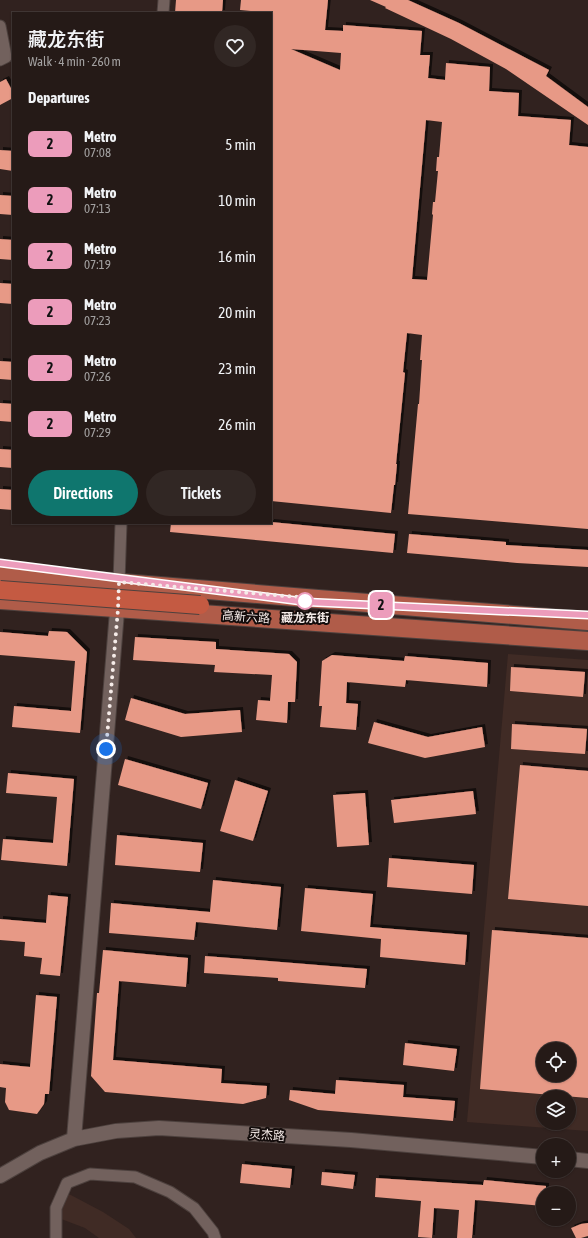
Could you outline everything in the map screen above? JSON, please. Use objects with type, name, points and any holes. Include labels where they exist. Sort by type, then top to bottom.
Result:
[{"type":"highway","points":[[0,590],[200,605]]},
{"type":"main road","name":"高新六路","points":[[0,573],[588,621]]},
{"type":"main road","name":"高新六路","points":[[0,600],[588,640]]},
{"type":"street","points":[[163,12],[164,0]]},
{"type":"street","points":[[0,26],[6,57],[0,60]]},
{"type":"street","points":[[74,1139],[118,609],[121,524]]},
{"type":"street","name":"灵杰路","points":[[0,1176],[40,1153],[74,1139],[116,1131],[159,1128],[351,1140],[536,1156]]},
{"type":"street","points":[[576,1160],[588,1161]]},
{"type":"street","points":[[56,1238],[56,1208],[67,1184],[90,1174],[135,1177],[170,1192],[194,1208],[213,1232],[215,1238]]},
{"type":"shaded area","points":[[508,654],[588,660],[588,1131],[575,1130],[576,1130],[576,1090],[536,1090],[536,1127],[467,1122]]},
{"type":"shaded area","points":[[67,1193],[103,1212],[129,1229],[136,1238],[99,1238],[85,1228],[56,1217]]},
{"type":"building","points":[[176,0],[223,0],[222,12],[175,12]]},
{"type":"building","points":[[241,0],[328,0],[325,30],[343,31],[343,25],[422,31],[420,55],[430,55],[428,78],[445,80],[446,63],[490,67],[489,91],[519,93],[518,116],[571,120],[569,145],[588,147],[588,529],[408,514],[419,404],[422,335],[407,333],[397,464],[391,513],[272,501],[272,12],[240,10]],"holes":[[[291,49],[341,53],[340,70]],[[426,120],[442,122],[439,157],[437,157],[436,171],[438,171],[435,202],[433,202],[427,280],[412,279]]]},
{"type":"building","points":[[370,0],[408,0],[459,23],[549,70],[546,76],[588,107],[588,125],[506,69],[451,39]]},
{"type":"building","points":[[6,79],[12,90],[12,99],[0,105],[0,82]]},
{"type":"building","points":[[0,150],[12,151],[12,171],[0,169]]},
{"type":"building","points":[[0,195],[12,196],[12,215],[0,214]]},
{"type":"building","points":[[0,239],[12,240],[12,260],[0,259]]},
{"type":"building","points":[[0,283],[12,284],[12,304],[0,303]]},
{"type":"building","points":[[0,361],[12,362],[12,380],[0,379]]},
{"type":"building","points":[[0,403],[12,404],[12,422],[0,421]]},
{"type":"building","points":[[0,449],[12,450],[12,468],[0,467]]},
{"type":"building","points":[[0,489],[12,490],[12,510],[0,509]]},
{"type":"building","points":[[272,522],[395,534],[393,553],[170,532],[171,524],[272,524]]},
{"type":"building","points":[[409,534],[506,542],[506,545],[588,550],[588,567],[517,563],[407,553]]},
{"type":"building","points":[[49,631],[67,632],[87,652],[80,733],[12,727],[14,706],[71,711],[75,661],[0,655],[0,632],[48,636]]},
{"type":"building","points":[[135,637],[216,642],[216,649],[289,654],[297,662],[295,702],[288,702],[287,723],[256,720],[258,700],[270,701],[272,675],[214,672],[215,665],[133,660]]},
{"type":"building","points":[[332,655],[404,661],[405,656],[488,663],[487,687],[406,680],[405,687],[347,682],[346,703],[358,704],[356,730],[320,727],[322,706],[319,706],[322,661]]},
{"type":"building","points":[[511,667],[585,672],[583,697],[510,691]]},
{"type":"building","points":[[131,698],[185,714],[240,710],[242,732],[181,737],[125,720]]},
{"type":"building","points":[[374,722],[428,737],[482,727],[485,747],[425,758],[368,743]]},
{"type":"building","points":[[512,724],[587,729],[585,754],[511,749]]},
{"type":"building","points":[[125,759],[208,783],[201,809],[118,785]]},
{"type":"building","points":[[520,765],[588,771],[588,906],[508,899]]},
{"type":"building","points":[[8,773],[74,779],[67,866],[1,860],[3,839],[53,843],[57,797],[6,793]]},
{"type":"building","points":[[235,780],[268,791],[253,841],[220,831]]},
{"type":"building","points":[[473,791],[476,814],[394,823],[391,800]]},
{"type":"building","points":[[365,793],[369,845],[337,847],[333,795]]},
{"type":"building","points":[[117,835],[203,843],[200,872],[115,865]]},
{"type":"building","points":[[389,858],[474,865],[472,894],[387,887]]},
{"type":"building","points":[[213,880],[281,887],[277,930],[196,922],[194,940],[109,933],[111,903],[210,912]]},
{"type":"building","points":[[305,888],[373,894],[370,927],[467,935],[465,965],[380,957],[381,939],[301,931]]},
{"type":"building","points":[[48,895],[68,897],[60,976],[40,974],[42,958],[24,956],[25,942],[0,940],[0,919],[46,923]]},
{"type":"building","points":[[492,930],[588,938],[588,1098],[576,1097],[576,1090],[536,1090],[536,1094],[480,1089]]},
{"type":"building","points":[[103,950],[188,958],[186,987],[119,981],[113,1060],[222,1069],[221,1083],[267,1086],[266,1098],[243,1104],[105,1092],[91,1076],[97,993],[99,993]]},
{"type":"building","points":[[205,956],[367,969],[365,988],[278,981],[278,978],[204,973]]},
{"type":"building","points":[[36,995],[57,997],[49,1094],[45,1094],[44,1104],[37,1114],[9,1110],[5,1102],[6,1088],[0,1087],[0,1064],[30,1067]]},
{"type":"building","points":[[405,1043],[457,1049],[454,1071],[403,1065]]},
{"type":"building","points":[[336,1080],[404,1085],[403,1097],[455,1101],[453,1121],[318,1110],[289,1100],[290,1090],[335,1094]]},
{"type":"building","points":[[242,1164],[292,1169],[290,1188],[240,1183]]},
{"type":"building","points":[[322,1172],[355,1175],[353,1189],[321,1185]]},
{"type":"building","points":[[376,1178],[483,1185],[484,1180],[546,1186],[536,1186],[536,1205],[475,1200],[472,1238],[457,1238],[459,1210],[434,1208],[432,1238],[418,1237],[421,1201],[375,1197]]},
{"type":"building","points":[[588,1223],[588,1236],[576,1238],[571,1228]]},
{"type":"metro line","name":"2","points":[[0,563],[307,602],[588,615]]},
{"type":"place","name":"藏龙东街","points":[[305,601]]},
{"type":"route","points":[[106,749],[119,582],[310,598],[305,601]]}]
